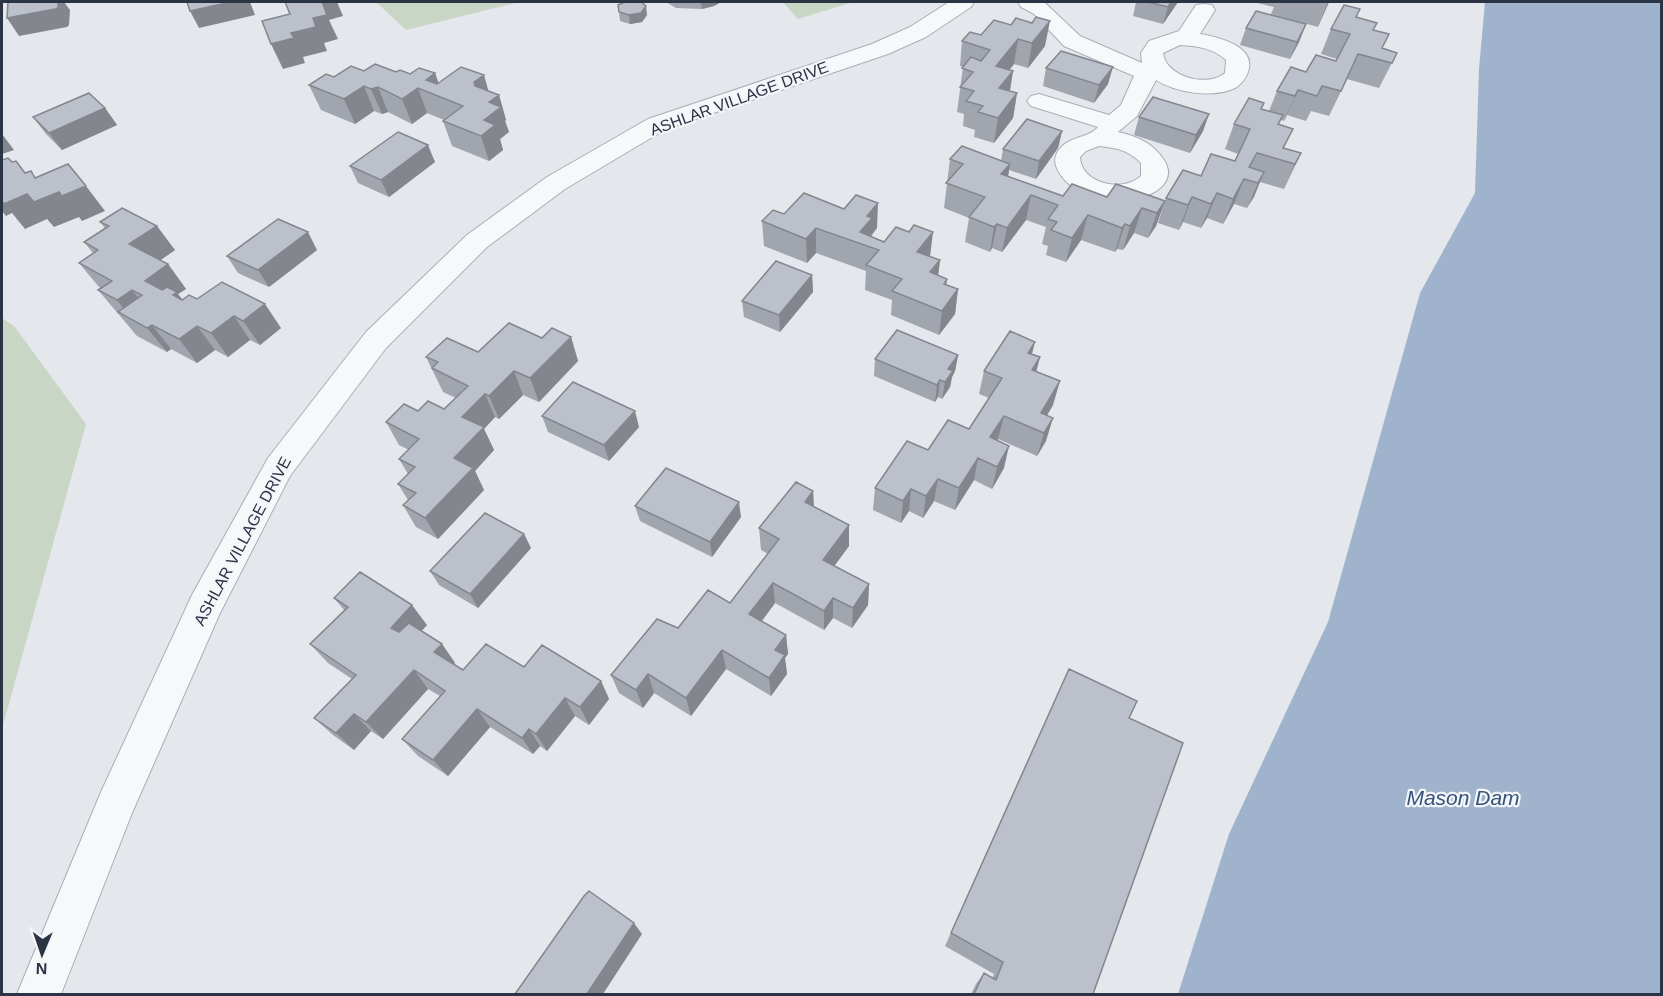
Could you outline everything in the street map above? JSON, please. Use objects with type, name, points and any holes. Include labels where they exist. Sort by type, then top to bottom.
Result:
[{"type":"street","name":"ASHLAR VILLAGE DRIVE","points":[[39,994],[115,806],[205,606],[279,467],[376,340],[477,241],[556,183],[646,130],[657,124],[880,49],[918,32],[963,2]]},
{"type":"street","points":[[1029,2],[1042,9],[1072,41],[1150,69],[1190,85],[1218,85],[1236,75],[1239,68],[1230,52],[1206,41],[1186,38],[1166,41],[1157,46],[1152,53],[1150,69],[1129,110],[1109,131],[1039,101]]},
{"type":"street","points":[[1186,38],[1204,10]]},
{"type":"green space","points":[[376,2],[519,2],[406,30]]},
{"type":"green space","points":[[783,2],[853,2],[798,19]]},
{"type":"green space","points":[[2,318],[14,326],[86,424],[2,729]]},
{"type":"water","name":"Mason Dam","points":[[1485,2],[1661,2],[1661,994],[1178,994],[1229,834],[1328,622],[1420,293],[1475,193],[1479,69]]},
{"type":"building","points":[[8,2],[58,2],[58,8],[7,18]]},
{"type":"building","points":[[187,2],[231,2],[190,11]]},
{"type":"building","points":[[285,2],[322,2],[327,15],[313,18],[316,27],[291,33],[294,38],[271,44],[262,21],[290,14]]},
{"type":"building","points":[[625,2],[641,2],[646,6],[641,13],[629,15],[619,12],[618,5]]},
{"type":"building","points":[[1148,2],[1171,2],[1168,7]]},
{"type":"building","points":[[1344,5],[1360,9],[1356,17],[1377,23],[1373,30],[1389,34],[1382,48],[1397,53],[1392,63],[1358,54],[1341,91],[1322,86],[1317,96],[1298,90],[1295,96],[1277,91],[1291,67],[1306,72],[1316,55],[1336,61],[1350,34],[1331,29]]},
{"type":"building","points":[[1256,11],[1306,24],[1297,42],[1246,28]]},
{"type":"building","points":[[1036,17],[1050,21],[1032,43],[1018,39],[996,66],[1013,71],[999,88],[1017,93],[998,118],[978,112],[983,106],[966,101],[974,91],[960,87],[973,72],[962,68],[971,57],[981,61],[990,50],[962,41],[970,32],[981,35],[994,20],[1011,25],[1016,18],[1032,23]]},
{"type":"building","points":[[1061,51],[1113,67],[1099,85],[1046,68]]},
{"type":"building","points":[[375,64],[396,72],[400,70],[410,74],[419,68],[435,73],[426,80],[437,84],[461,67],[484,75],[474,82],[475,86],[499,95],[489,102],[501,107],[484,120],[495,125],[481,136],[443,121],[463,106],[418,88],[402,99],[378,87],[371,89],[364,86],[344,99],[309,85],[326,74],[334,77],[351,66],[364,71]]},
{"type":"building","points":[[89,93],[105,108],[49,133],[33,117]]},
{"type":"building","points":[[1153,97],[1209,114],[1196,135],[1139,117]]},
{"type":"building","points":[[1249,98],[1264,103],[1261,109],[1283,115],[1278,124],[1293,129],[1283,148],[1301,153],[1295,164],[1257,153],[1249,167],[1264,172],[1258,183],[1244,179],[1233,199],[1217,193],[1211,204],[1192,197],[1188,205],[1166,198],[1183,170],[1201,176],[1211,154],[1235,161],[1250,129],[1234,124]]},
{"type":"building","points":[[1027,119],[1062,131],[1039,161],[1003,149]]},
{"type":"building","points":[[398,132],[428,145],[381,180],[350,166]]},
{"type":"building","points":[[962,146],[1010,164],[1001,174],[1063,196],[1072,184],[1107,197],[1116,184],[1165,201],[1157,213],[1142,208],[1130,226],[1125,224],[1122,228],[1088,215],[1072,238],[1051,230],[1057,222],[1048,219],[1058,205],[1031,195],[1007,228],[997,224],[994,227],[969,217],[985,197],[946,183],[963,164],[950,159]]},
{"type":"building","points":[[8,158],[12,162],[16,161],[25,173],[31,171],[35,178],[68,164],[86,186],[62,196],[59,192],[34,202],[27,194],[4,204],[2,201],[2,160]]},
{"type":"building","points":[[804,193],[844,209],[856,195],[878,203],[867,216],[872,218],[860,232],[884,242],[896,227],[909,232],[914,225],[933,232],[917,252],[940,260],[930,272],[947,279],[944,284],[958,289],[942,311],[892,291],[902,279],[866,265],[879,250],[816,228],[806,239],[762,221],[773,210],[784,214]]},
{"type":"building","points":[[122,208],[157,226],[129,244],[168,264],[145,281],[162,290],[167,287],[177,292],[173,295],[182,300],[189,295],[197,299],[222,282],[265,304],[243,321],[234,316],[211,333],[197,326],[179,339],[152,325],[147,328],[118,312],[142,295],[132,290],[117,300],[98,290],[112,281],[79,263],[98,250],[84,242],[109,226],[100,222]]},
{"type":"building","points":[[278,219],[308,232],[258,270],[227,256]]},
{"type":"building","points":[[776,261],[812,275],[779,315],[742,301]]},
{"type":"building","points":[[509,323],[542,338],[552,328],[571,337],[530,378],[514,371],[489,396],[485,394],[462,417],[484,427],[454,458],[473,468],[425,518],[403,505],[416,493],[398,484],[415,467],[399,459],[419,439],[386,422],[404,404],[418,411],[428,401],[444,409],[468,386],[432,368],[438,362],[426,357],[447,338],[478,352]]},
{"type":"building","points":[[897,330],[958,355],[948,369],[953,371],[945,382],[940,380],[937,385],[875,359]]},
{"type":"building","points":[[1010,331],[1035,342],[1028,353],[1040,357],[1032,370],[1060,381],[1041,413],[1053,418],[1044,433],[1004,416],[990,437],[1009,446],[997,467],[978,458],[959,488],[938,479],[926,496],[911,489],[903,501],[875,488],[907,441],[928,450],[948,420],[969,429],[1002,378],[984,371]]},
{"type":"building","points":[[573,382],[635,411],[604,445],[542,416]]},
{"type":"building","points":[[666,468],[739,502],[710,542],[635,506]]},
{"type":"building","points":[[796,482],[813,491],[805,502],[849,525],[823,560],[869,584],[853,608],[833,598],[824,611],[773,583],[749,614],[786,635],[775,650],[785,655],[769,678],[722,650],[686,698],[648,674],[636,690],[611,675],[657,619],[678,628],[708,590],[730,603],[779,539],[759,528]]},
{"type":"building","points":[[485,513],[524,534],[470,594],[430,571]]},
{"type":"building","points":[[360,572],[412,605],[391,628],[399,632],[409,623],[442,644],[434,652],[463,670],[486,644],[524,667],[542,645],[601,681],[580,707],[565,698],[536,734],[529,729],[522,738],[477,709],[433,760],[402,739],[445,691],[414,670],[366,722],[354,714],[336,733],[314,718],[356,675],[310,644],[348,607],[334,598]]},
{"type":"building","points":[[1069,669],[1137,701],[1129,718],[1183,743],[1093,994],[974,994],[984,973],[996,980],[1003,962],[951,933]]},
{"type":"building","points":[[589,891],[634,923],[587,994],[515,994],[584,896]]}]
